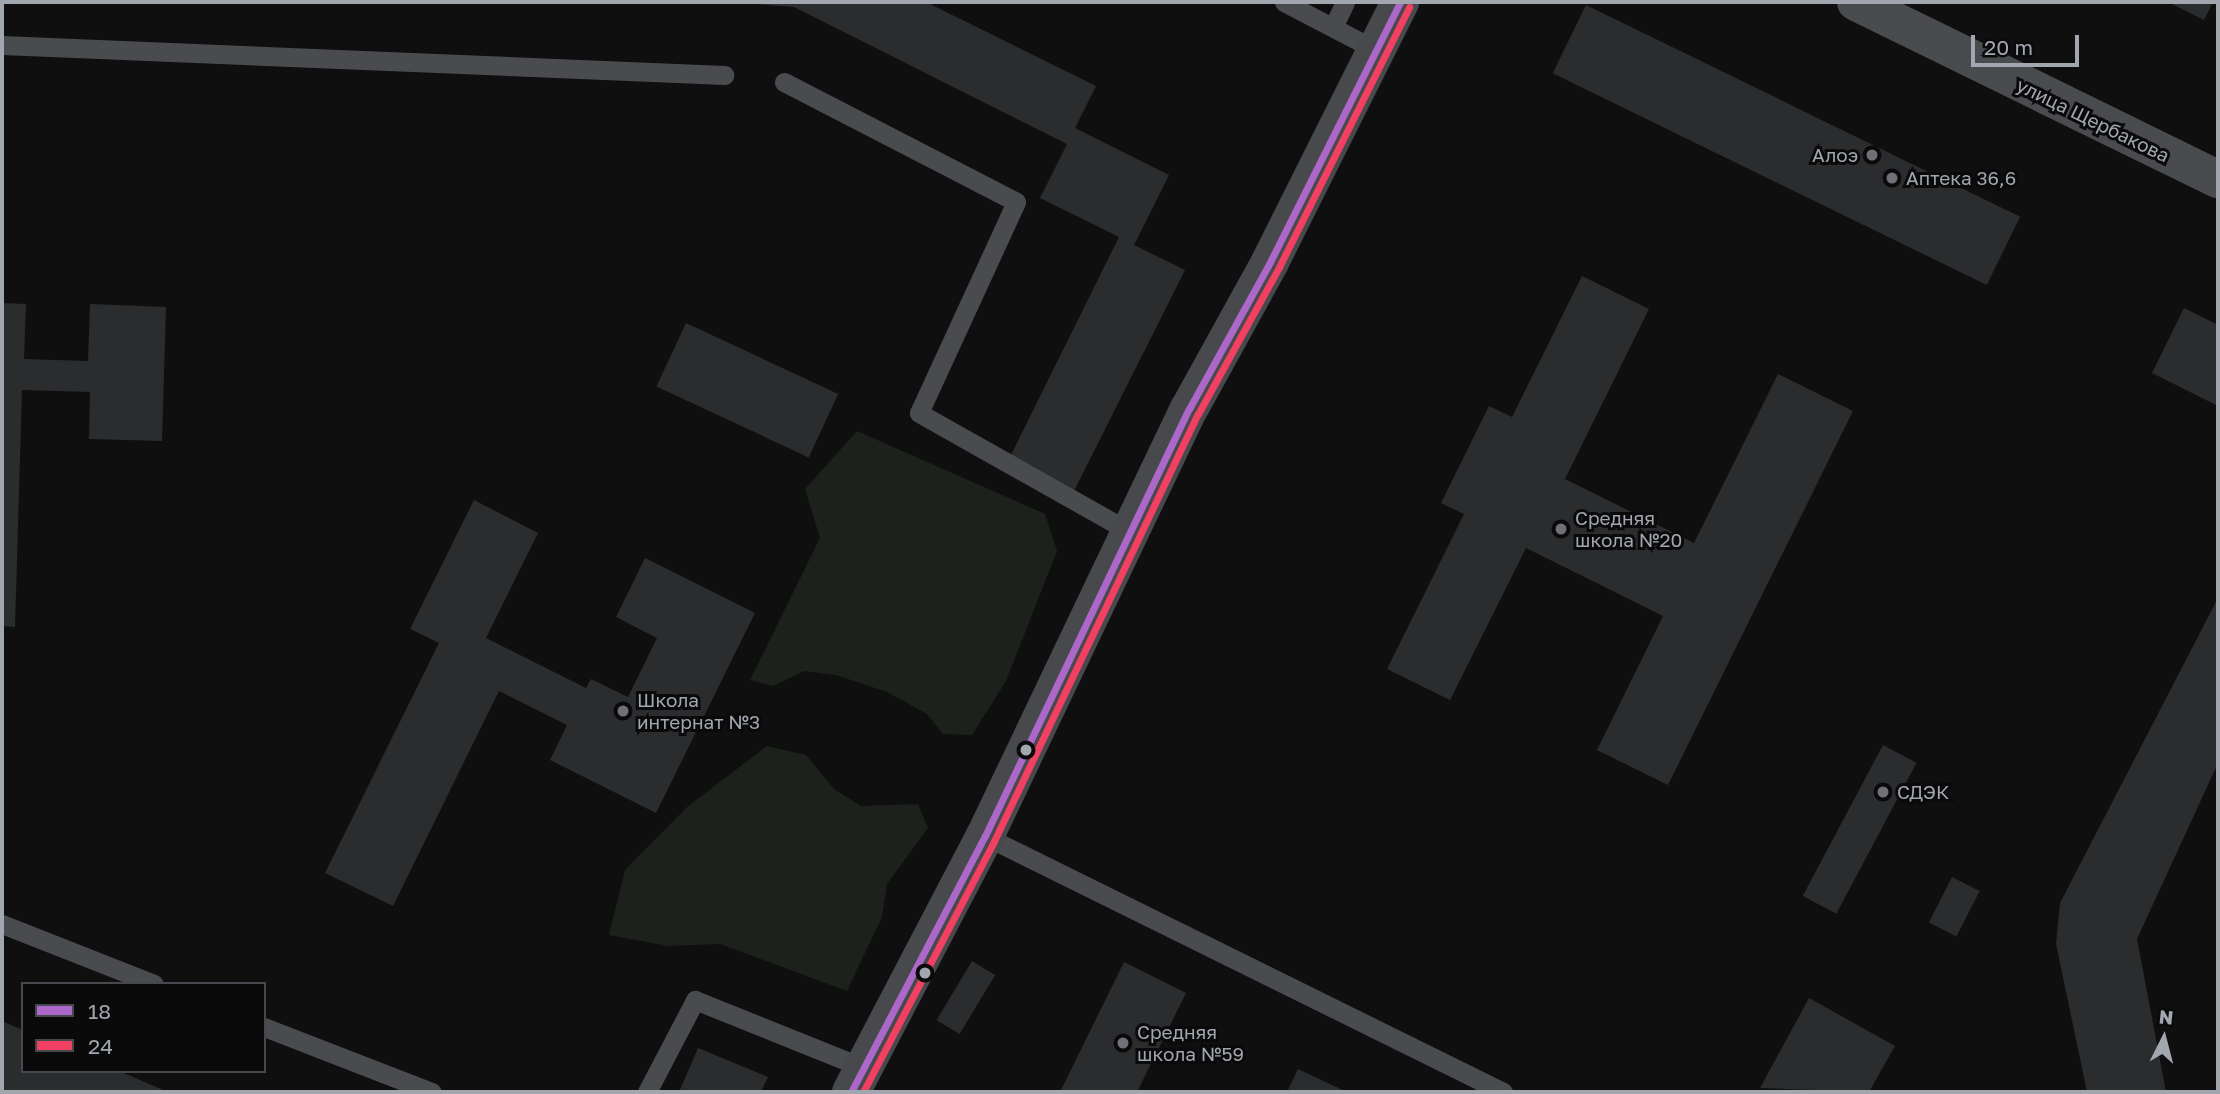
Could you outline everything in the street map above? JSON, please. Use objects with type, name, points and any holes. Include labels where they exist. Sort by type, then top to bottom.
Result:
[{"type":"street","points":[[857,1080],[985,836],[1128,531],[1400,2]]},
{"type":"street","name":"улица Щербакова","points":[[1856,2],[2218,179]]},
{"type":"lane","points":[[1284,2],[1334,25],[1376,50]]},
{"type":"lane","points":[[1334,25],[1345,2]]},
{"type":"lane","points":[[2,45],[724,75]]},
{"type":"lane","points":[[784,82],[1016,202],[919,413],[1128,531]]},
{"type":"lane","points":[[985,836],[1503,1092]]},
{"type":"lane","points":[[2,924],[149,982]]},
{"type":"lane","points":[[647,1092],[695,1000],[857,1080]]},
{"type":"lane","points":[[266,1028],[432,1092]]},
{"type":"shaded area","points":[[857,431],[1045,514],[1057,551],[1006,681],[972,735],[943,734],[927,714],[887,692],[836,675],[804,671],[773,686],[750,680],[820,538],[805,489]]},
{"type":"shaded area","points":[[767,746],[806,755],[834,789],[861,806],[918,804],[928,828],[887,884],[882,917],[847,991],[720,944],[668,946],[609,935],[625,870],[687,807]]},
{"type":"building","points":[[730,2],[926,2],[1096,86],[1075,128],[1169,175],[1134,245],[1185,270],[1073,493],[1008,461],[1119,237],[1040,198],[1067,144],[794,7]]},
{"type":"building","points":[[2168,2],[2213,2],[2204,20]]},
{"type":"building","points":[[1586,5],[2020,217],[1987,285],[1553,73]]},
{"type":"building","name":"Средняя школа №20","points":[[1582,276],[1649,309],[1565,479],[1694,543],[1778,374],[1853,411],[1668,785],[1597,750],[1663,616],[1526,548],[1450,700],[1387,669],[1464,514],[1441,503],[1489,406],[1512,417]]},
{"type":"building","points":[[2,303],[26,304],[24,359],[88,361],[90,304],[166,307],[162,441],[89,439],[90,392],[22,390],[15,627],[2,626]]},
{"type":"building","points":[[2184,308],[2218,325],[2218,406],[2152,373]]},
{"type":"building","points":[[686,323],[838,394],[809,457],[656,386]]},
{"type":"building","name":"Школа интернат №3","points":[[474,500],[538,533],[486,638],[586,688],[591,679],[628,697],[657,638],[616,617],[645,558],[755,613],[656,813],[550,760],[567,725],[499,691],[393,906],[325,873],[439,643],[410,629]]},
{"type":"building","points":[[2218,598],[2218,763],[2137,939],[2166,1092],[2087,1092],[2056,944],[2060,903]]},
{"type":"building","points":[[1883,745],[1917,763],[1836,914],[1803,896]]},
{"type":"building","points":[[1952,877],[1980,891],[1956,937],[1929,922]]},
{"type":"building","points":[[972,961],[995,975],[960,1034],[936,1020]]},
{"type":"building","name":"Средняя школа №59","points":[[1124,962],[1186,993],[1137,1092],[1060,1092]]},
{"type":"building","points":[[1809,998],[1895,1046],[1869,1092],[1760,1088]]},
{"type":"building","points":[[2,1021],[21,1029],[21,1073],[124,1073],[168,1092],[2,1092]]},
{"type":"building","points":[[698,1048],[768,1077],[761,1092],[679,1092]]},
{"type":"building","name":"Средняя школа №59","points":[[1298,1069],[1347,1092],[1287,1092]]},
{"type":"transit line","name":"18","points":[[851,1092],[985,836],[1189,409],[1270,262],[1400,2]]},
{"type":"transit line","name":"24","points":[[863,1092],[994,841],[1198,414],[1279,267],[1409,7]]},
{"type":"place","name":"Алоэ","points":[[1872,155]]},
{"type":"place","name":"Аптека 36,6","points":[[1892,178]]},
{"type":"place","name":"Средняя школа №20","points":[[1561,529]]},
{"type":"place","name":"Школа интернат №3","points":[[623,711]]},
{"type":"place","name":"СДЭК","points":[[1883,792]]},
{"type":"place","name":"Средняя школа №59","points":[[1123,1043]]}]
